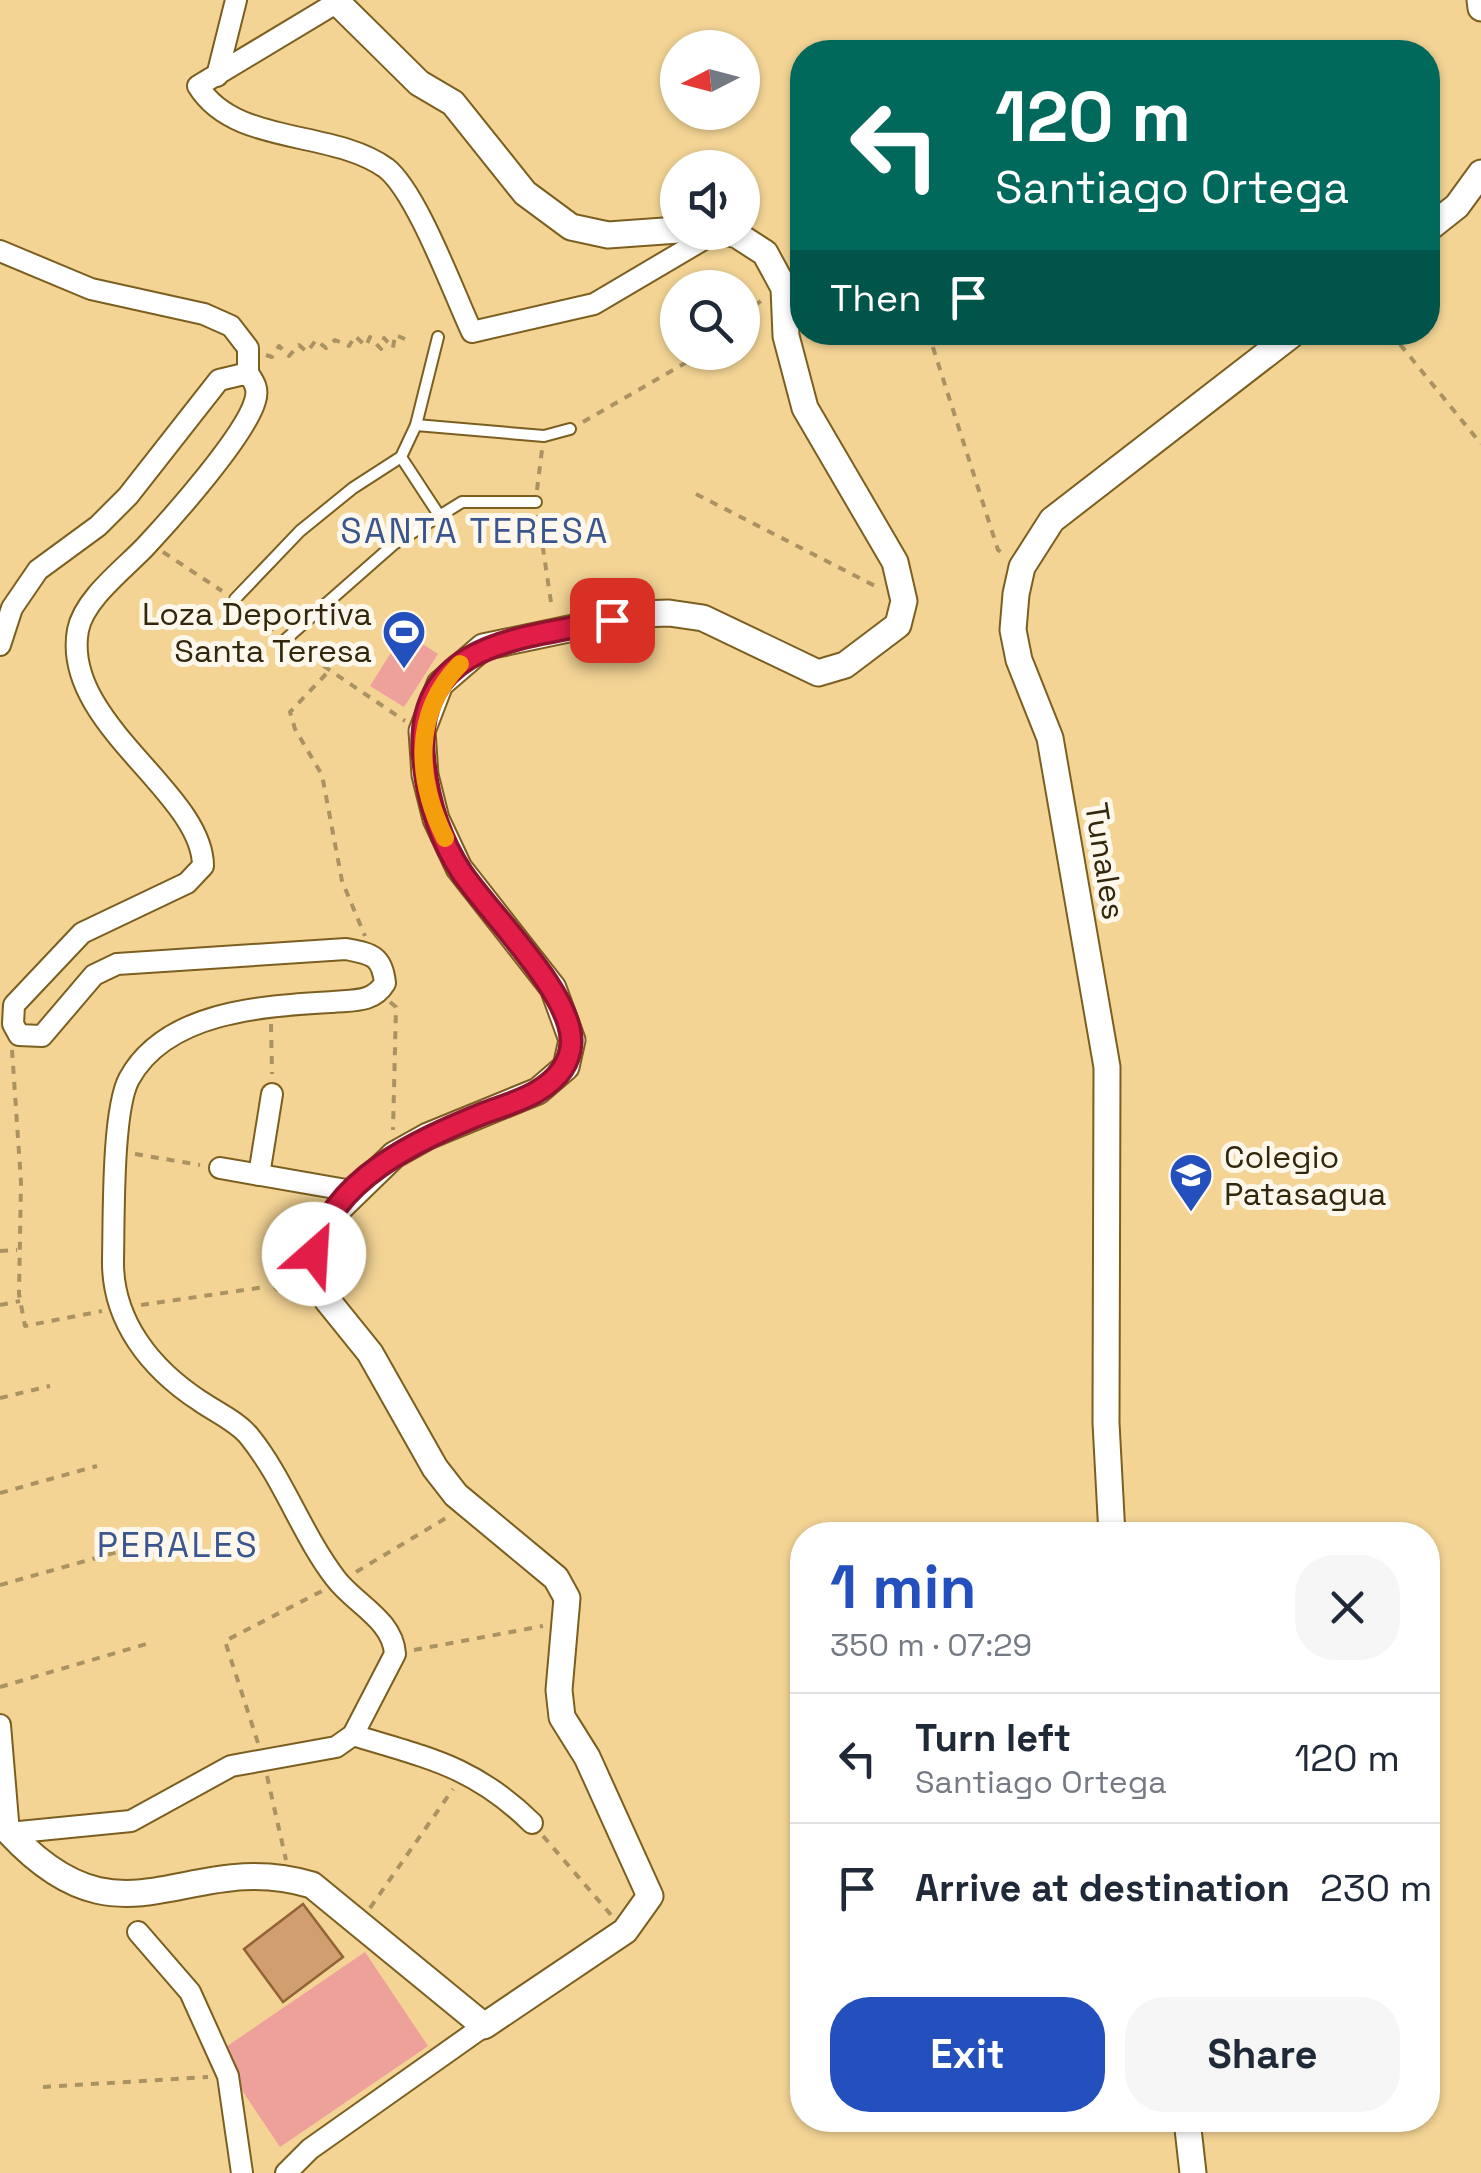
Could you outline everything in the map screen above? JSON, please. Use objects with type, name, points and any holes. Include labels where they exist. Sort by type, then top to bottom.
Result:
[{"type":"street","points":[[217,76],[236,0]]},
{"type":"street","points":[[1480,0],[1481,8]]},
{"type":"street","points":[[660,231],[608,235],[571,227],[525,193],[453,103],[420,83],[336,1],[198,86],[208,102],[232,116],[362,156],[388,170],[411,202],[472,332],[594,304],[686,250]]},
{"type":"street","points":[[1440,219],[1457,206],[1481,173]]},
{"type":"street","points":[[286,2173],[310,2149],[625,1931],[650,1896],[587,1756],[562,1717],[559,1690],[567,1598],[556,1578],[456,1495],[436,1468],[370,1353],[328,1302],[317,1278],[314,1254],[321,1226],[394,1155],[428,1136],[538,1091],[566,1067],[572,1040],[553,988],[459,868],[436,819],[425,775],[422,732],[440,684],[469,655],[500,642],[640,614],[703,618],[818,673],[844,666],[898,626],[904,601],[894,562],[805,408],[786,336],[784,288],[765,253],[759,250]]},
{"type":"street","points":[[0,251],[91,289],[204,314],[231,326],[248,348],[248,373],[257,388],[242,427],[148,543],[94,600],[78,628],[79,657],[107,724],[188,819],[203,846],[202,866],[187,884],[82,933],[14,1005],[13,1024],[19,1036],[42,1036],[94,975],[117,964],[346,950],[373,954],[384,969],[385,982],[379,992],[366,1000],[271,1005],[176,1030],[150,1052],[127,1082],[116,1151],[113,1278],[125,1326],[176,1386],[247,1433],[300,1528],[338,1583],[386,1627],[395,1654],[353,1734],[336,1747],[231,1766],[131,1822],[5,1827]]},
{"type":"street","name":"Tunales","points":[[1111,1522],[1106,1422],[1107,1067],[1050,738],[1019,660],[1013,630],[1022,567],[1052,520],[1278,345]]},
{"type":"street","points":[[0,645],[12,608],[38,570],[98,526],[128,496],[219,380],[248,373]]},
{"type":"street","points":[[258,1175],[272,1094]]},
{"type":"street","points":[[220,1168],[352,1192]]},
{"type":"street","points":[[0,1725],[5,1827],[66,1879],[109,1896],[167,1892],[206,1882],[291,1879],[326,1893],[358,1924],[484,2026]]},
{"type":"street","points":[[353,1734],[466,1770],[499,1790],[532,1823]]},
{"type":"street","points":[[138,1932],[190,1992],[228,2076],[242,2173]]},
{"type":"street","points":[[1189,2132],[1194,2173]]},
{"type":"lane","points":[[235,599],[300,531],[353,488],[402,457],[416,425],[438,337]]},
{"type":"lane","points":[[416,425],[544,436],[570,429]]},
{"type":"lane","points":[[402,457],[441,518]]},
{"type":"lane","points":[[286,639],[394,544],[462,502],[536,502]]},
{"type":"lane","points":[[280,1285],[317,1278]]},
{"type":"path","points":[[248,348],[272,357],[279,346],[289,356],[298,345],[307,352],[316,340],[326,348],[335,340],[350,346],[355,336],[366,346],[370,337],[381,349],[384,338],[392,348],[395,334],[406,339]]},
{"type":"path","points":[[932,345],[998,550],[1022,567]]},
{"type":"path","points":[[1401,345],[1481,444]]},
{"type":"path","points":[[570,429],[673,370]]},
{"type":"path","points":[[544,436],[536,502],[556,632]]},
{"type":"path","points":[[696,494],[904,601]]},
{"type":"path","points":[[328,673],[290,712],[295,729],[322,775],[342,881],[373,954]]},
{"type":"path","points":[[379,992],[396,1007],[394,1155]]},
{"type":"path","points":[[271,1005],[272,1094]]},
{"type":"path","points":[[19,1036],[9,1056],[21,1182],[18,1250],[26,1326],[118,1308],[280,1285]]},
{"type":"path","points":[[116,1151],[220,1168]]},
{"type":"path","points":[[0,1251],[18,1250]]},
{"type":"path","points":[[0,1305],[21,1301]]},
{"type":"path","points":[[0,1398],[50,1386]]},
{"type":"path","points":[[0,1493],[96,1466]]},
{"type":"path","points":[[0,1585],[135,1548]]},
{"type":"path","points":[[395,1654],[564,1622]]},
{"type":"path","points":[[225,1641],[263,1760],[291,1879]]},
{"type":"path","points":[[0,1687],[146,1644]]},
{"type":"path","points":[[358,1924],[466,1770]]},
{"type":"path","points":[[532,1823],[625,1931]]},
{"type":"path","points":[[43,2087],[228,2076]]},
{"type":"shaded area","name":"Loza Deportiva Santa Teresa","points":[[404,632],[438,654],[404,707],[370,686]]},
{"type":"shaded area","points":[[365,1952],[428,2046],[280,2147],[217,2053]]},
{"type":"building","points":[[303,1904],[343,1957],[283,2002],[244,1949]]},
{"type":"slow traffic","points":[[445,838],[425,775],[422,732],[440,684],[460,664]]},
{"type":"place","name":"Loza Deportiva Santa Teresa","points":[[404,670]]},
{"type":"place","name":"Colegio Patasagua","points":[[1191,1213]]},
{"type":"district","name":"SANTA TERESA","points":[[475,531]]},
{"type":"district","name":"PERALES","points":[[178,1545]]},
{"type":"route","points":[[314,1254],[321,1226],[394,1155],[428,1136],[538,1091],[566,1067],[572,1040],[553,988],[488,910],[459,868],[436,819],[425,775],[422,732],[440,684],[469,655],[500,642],[612,620]]}]
